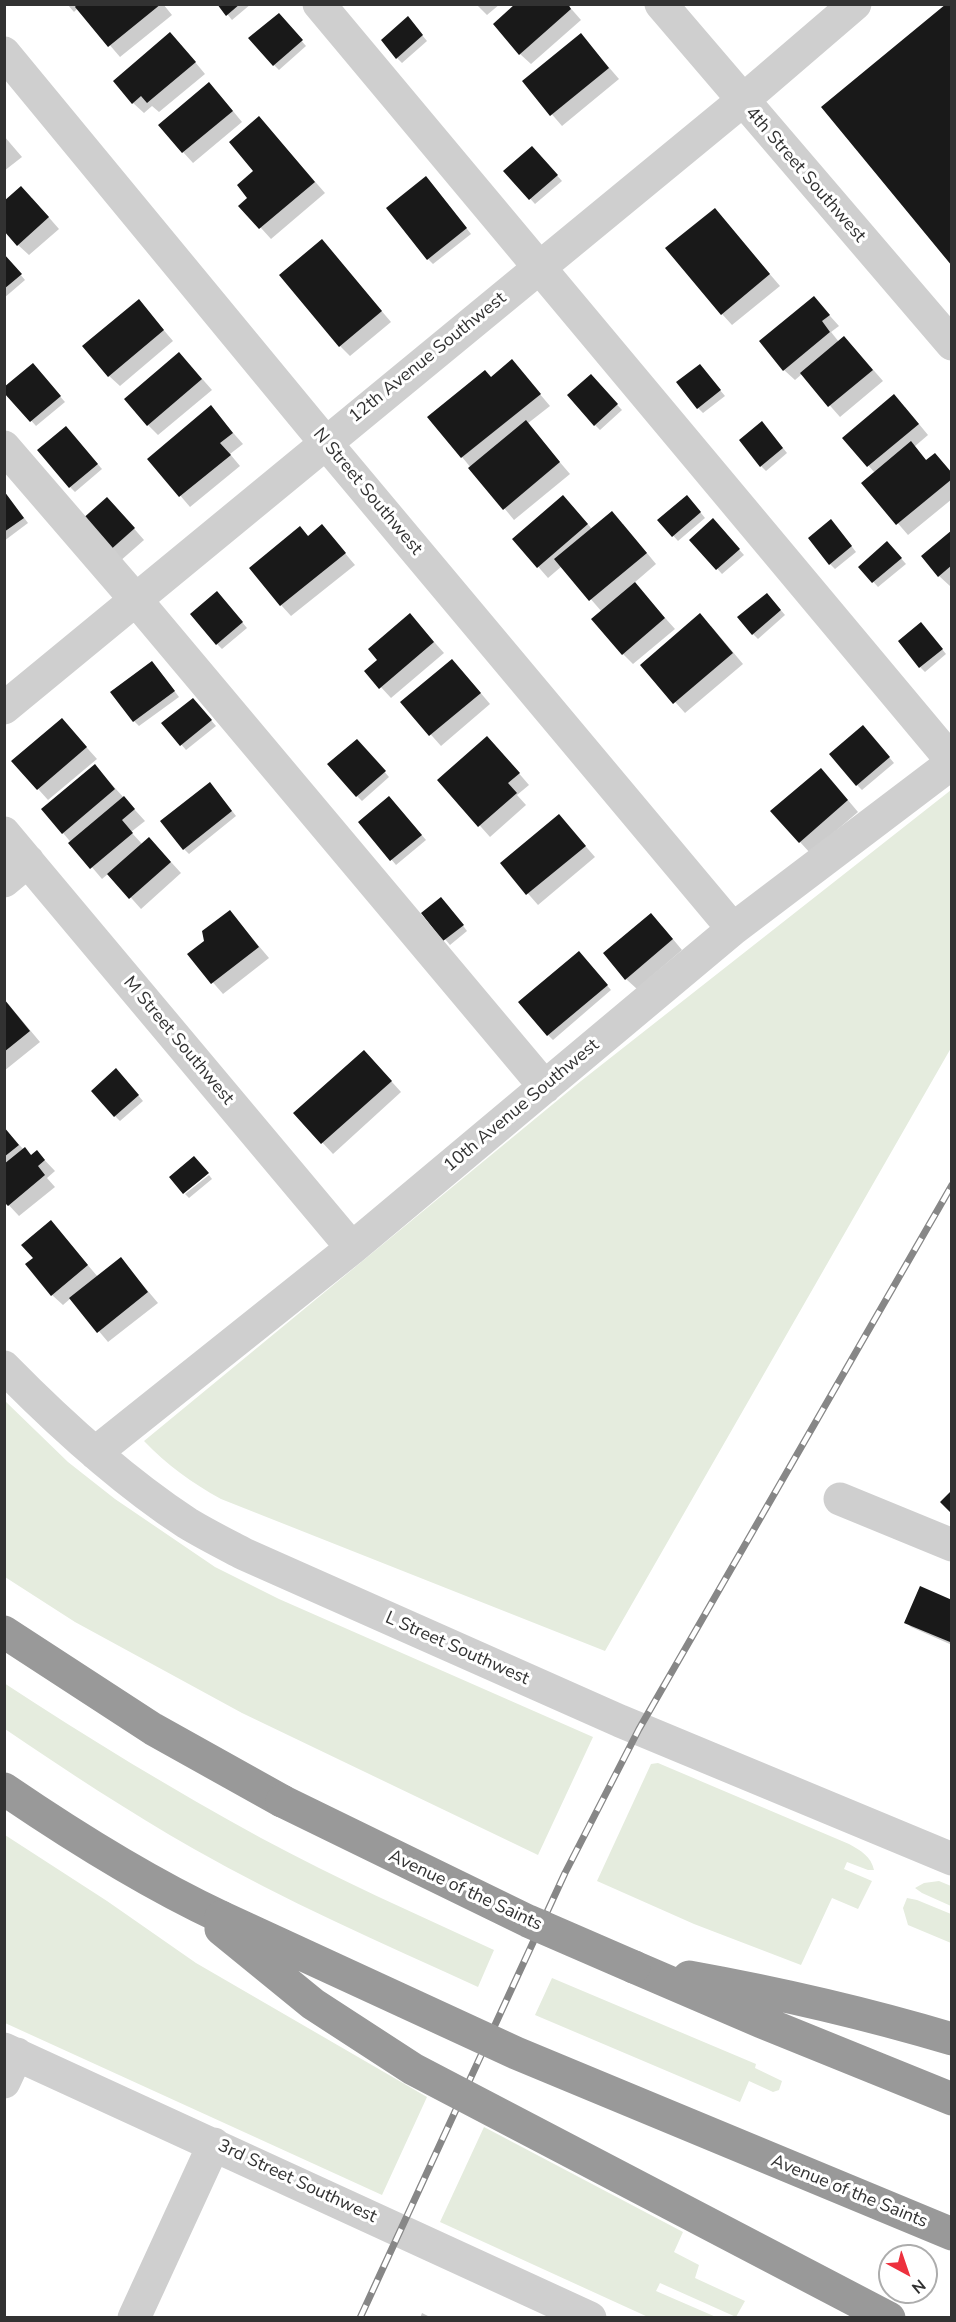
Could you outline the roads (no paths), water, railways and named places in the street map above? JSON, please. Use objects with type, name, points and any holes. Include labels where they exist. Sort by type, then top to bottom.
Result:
[{"type":"highway","name":"Avenue of the Saints","points":[[4,1632],[153,1729],[282,1801],[528,1921],[762,2022],[951,2099]]},
{"type":"highway","points":[[4,1789],[219,1921],[313,2004],[413,2069],[889,2318]]},
{"type":"highway","name":"Avenue of the Saints","points":[[219,1921],[527,2058],[951,2234]]},
{"type":"highway","points":[[634,1967],[776,1993],[868,2014],[951,2039]]},
{"type":"street","points":[[320,4],[951,762]]},
{"type":"street","name":"4th Street Southwest","points":[[661,4],[951,344]]},
{"type":"street","name":"12th Avenue Southwest","points":[[4,708],[742,101],[855,4]]},
{"type":"street","name":"N Street Southwest","points":[[4,53],[733,929]]},
{"type":"street","points":[[4,447],[136,600],[545,1087]]},
{"type":"street","name":"10th Avenue Southwest","points":[[96,1453],[352,1248],[733,929],[951,762]]},
{"type":"street","name":"M Street Southwest","points":[[4,834],[16,871],[352,1248]]},
{"type":"street","name":"L Street Southwest","points":[[4,1367],[46,1410],[96,1453],[187,1523],[244,1554],[620,1721],[951,1859]]},
{"type":"street","points":[[840,1499],[951,1545]]},
{"type":"street","name":"3rd Street Southwest","points":[[9,2062],[214,2144],[546,2308],[590,2318]]},
{"type":"street","points":[[134,2318],[214,2144]]},
{"type":"railway","points":[[360,2318],[565,1873],[639,1729],[952,1185]]}]
